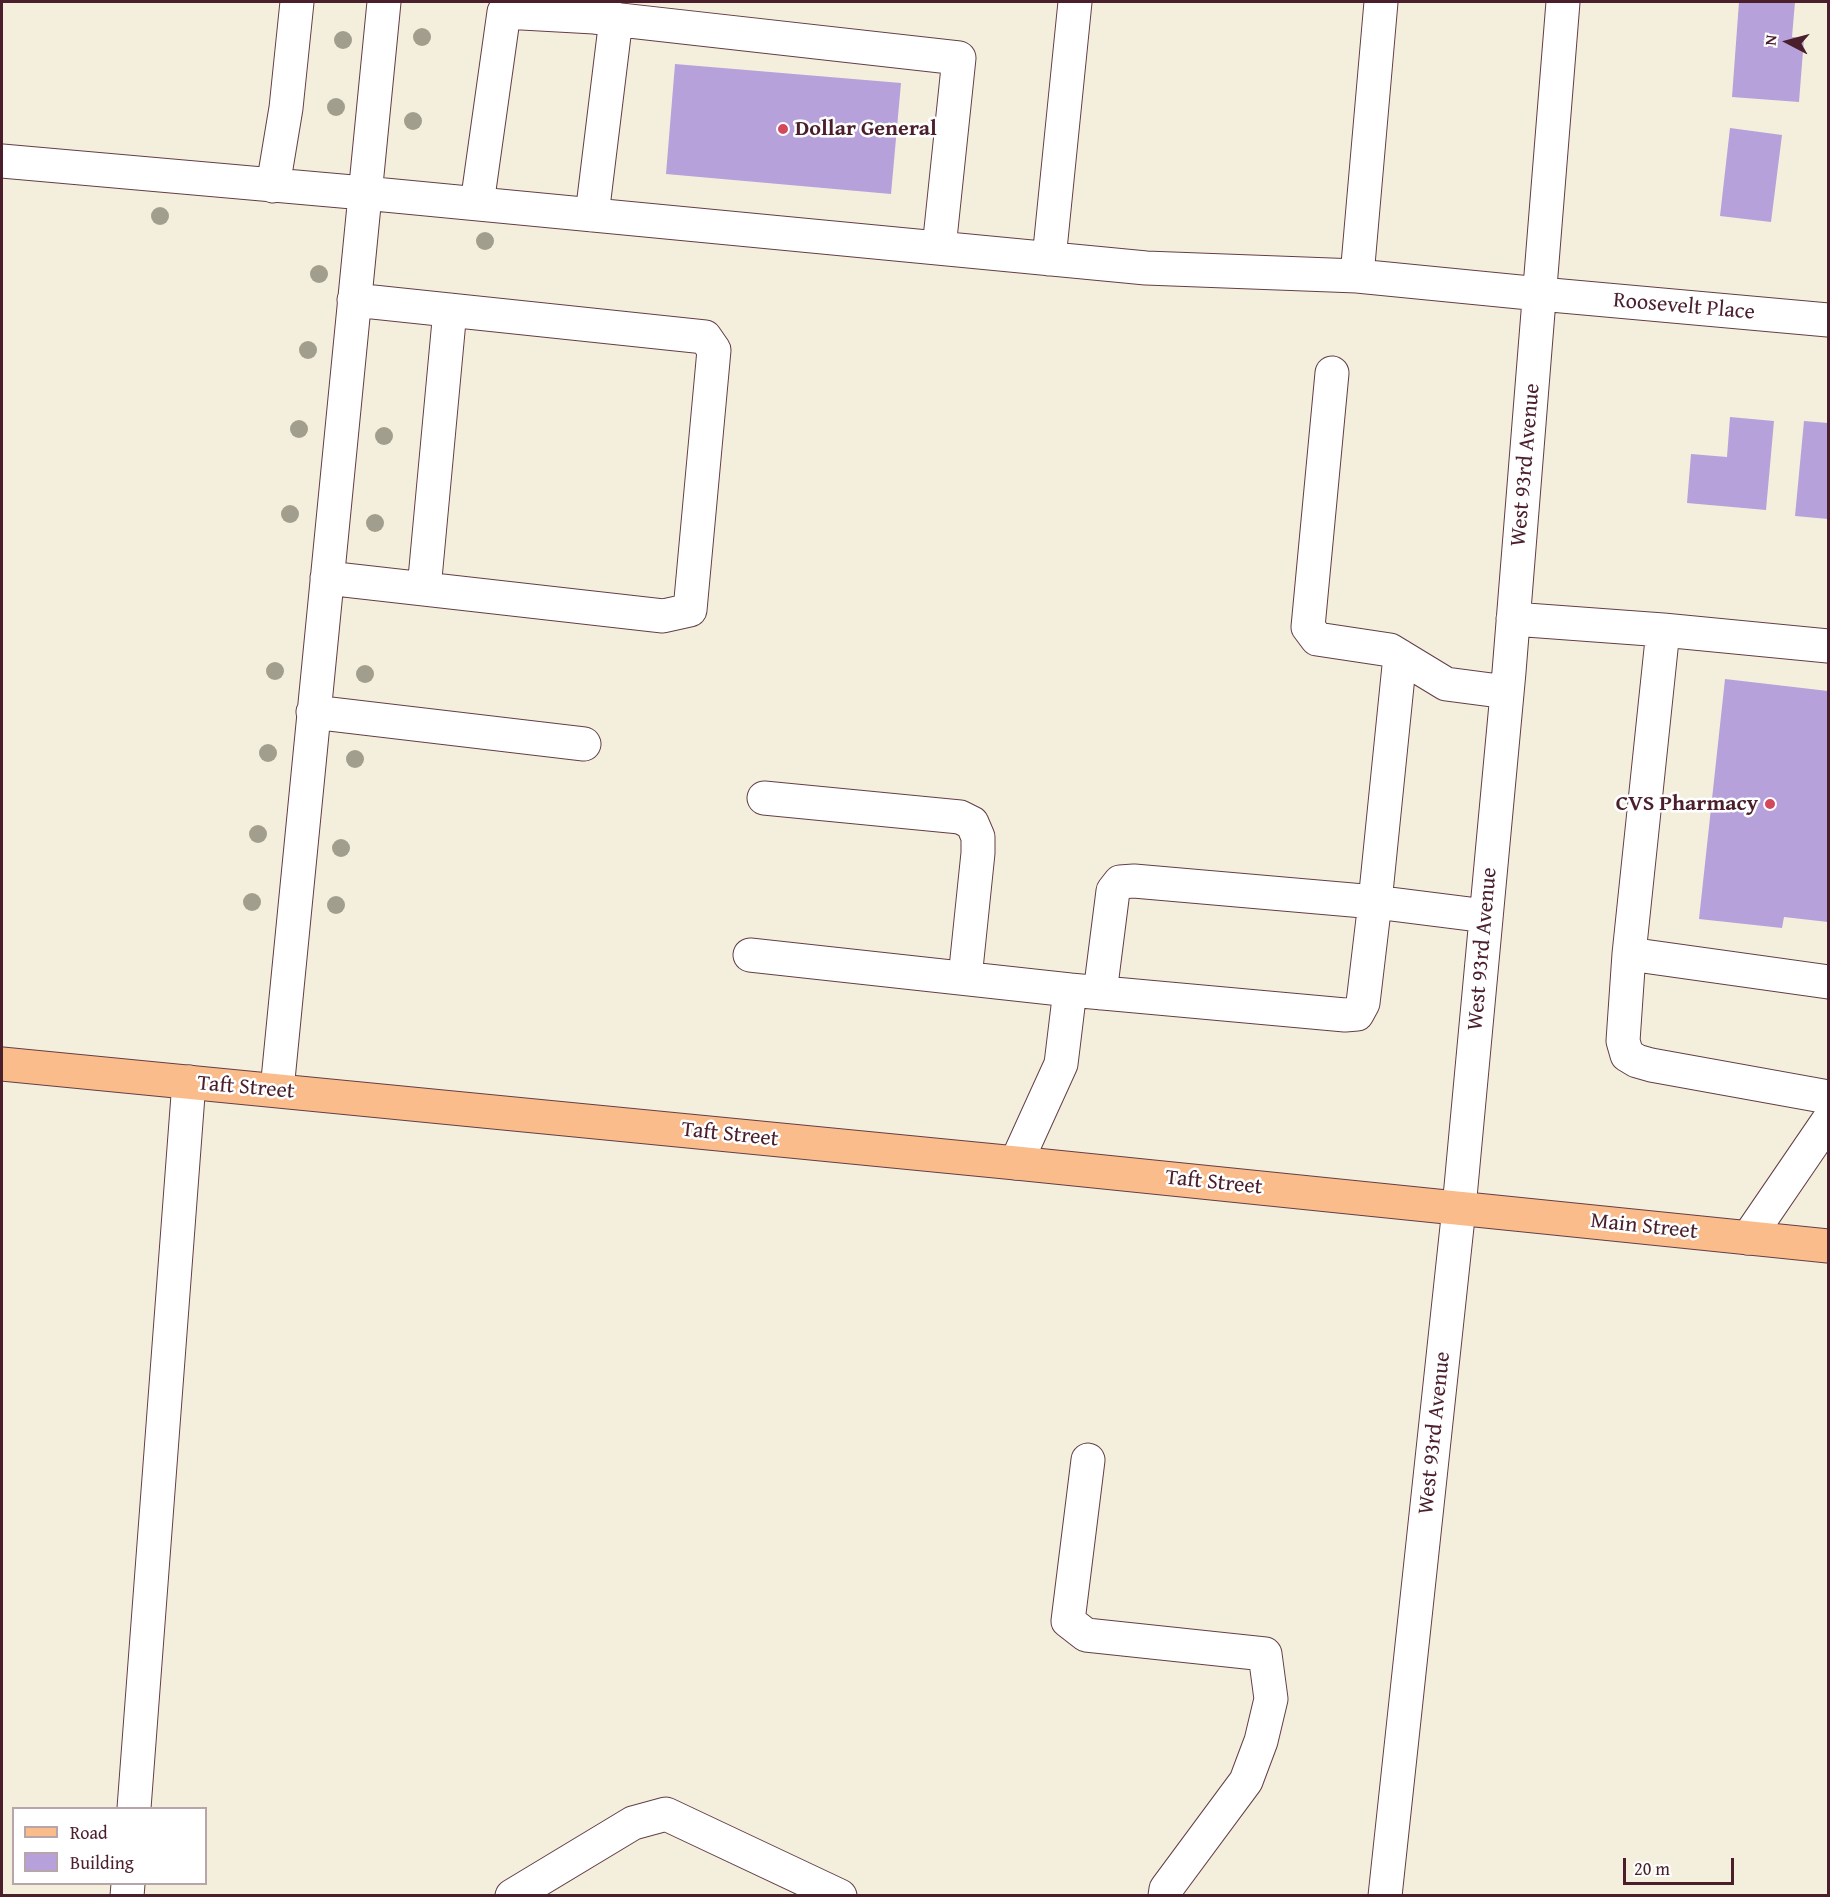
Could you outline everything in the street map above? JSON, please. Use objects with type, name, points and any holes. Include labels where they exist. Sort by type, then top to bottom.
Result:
[{"type":"main road","name":"Taft Street","points":[[2,1064],[1459,1208]]},
{"type":"main road","name":"Main Street","points":[[1459,1208],[1828,1246]]},
{"type":"street","points":[[273,186],[286,108],[297,2]]},
{"type":"street","points":[[277,1090],[384,2]]},
{"type":"street","points":[[1049,259],[1075,2]]},
{"type":"street","points":[[1357,276],[1381,2]]},
{"type":"street","name":"West 93rd Avenue","points":[[1385,1896],[1459,1208],[1507,692],[1563,2]]},
{"type":"street","points":[[477,204],[504,12],[616,19],[959,58],[939,248]]},
{"type":"street","points":[[592,215],[616,19]]},
{"type":"street","name":"Roosevelt Place","points":[[2,161],[364,193],[1049,259],[1167,269],[1357,276],[1828,320]]},
{"type":"street","points":[[327,578],[663,616],[690,610],[714,350],[705,337],[354,300]]},
{"type":"street","points":[[424,589],[450,310]]},
{"type":"street","points":[[1332,373],[1308,627],[1317,639],[1390,650],[1446,684],[1507,692]]},
{"type":"street","points":[[1513,619],[1663,630],[1828,646]]},
{"type":"street","points":[[1663,630],[1629,954],[1623,1041],[1628,1055],[1637,1061],[1828,1097]]},
{"type":"street","points":[[750,955],[1085,992],[1345,1015],[1357,1014],[1363,1003],[1400,656]]},
{"type":"street","points":[[313,712],[584,744]]},
{"type":"street","points":[[764,798],[960,818],[972,823],[978,837],[978,853],[965,978]]},
{"type":"street","points":[[1016,1164],[1060,1064],[1085,992],[1113,891],[1120,882],[1134,881],[1375,902],[1486,915]]},
{"type":"street","points":[[1629,954],[1828,982]]},
{"type":"street","points":[[134,1807],[189,1082]]},
{"type":"street","points":[[1748,1238],[1828,1121]]},
{"type":"street","points":[[1088,1460],[1068,1621],[1086,1635],[1264,1654],[1271,1699],[1261,1741],[1246,1781],[1166,1889],[1165,1896]]},
{"type":"street","points":[[512,1896],[633,1823],[666,1814],[804,1888],[840,1896]]},
{"type":"building","points":[[1739,2],[1795,2],[1792,37],[1804,38],[1799,102],[1732,97]]},
{"type":"building","name":"Dollar General","points":[[675,64],[901,83],[891,194],[666,174]]},
{"type":"building","points":[[1730,128],[1782,135],[1771,222],[1720,216]]},
{"type":"building","points":[[1730,417],[1774,421],[1766,510],[1687,503],[1691,454],[1727,457]]},
{"type":"building","points":[[1804,421],[1828,423],[1828,519],[1795,516]]},
{"type":"building","name":"CVS Pharmacy","points":[[1725,679],[1828,691],[1828,922],[1784,917],[1782,928],[1699,919]]},
{"type":"place","name":"Dollar General","points":[[783,129]]},
{"type":"place","name":"CVS Pharmacy","points":[[1770,804]]}]
